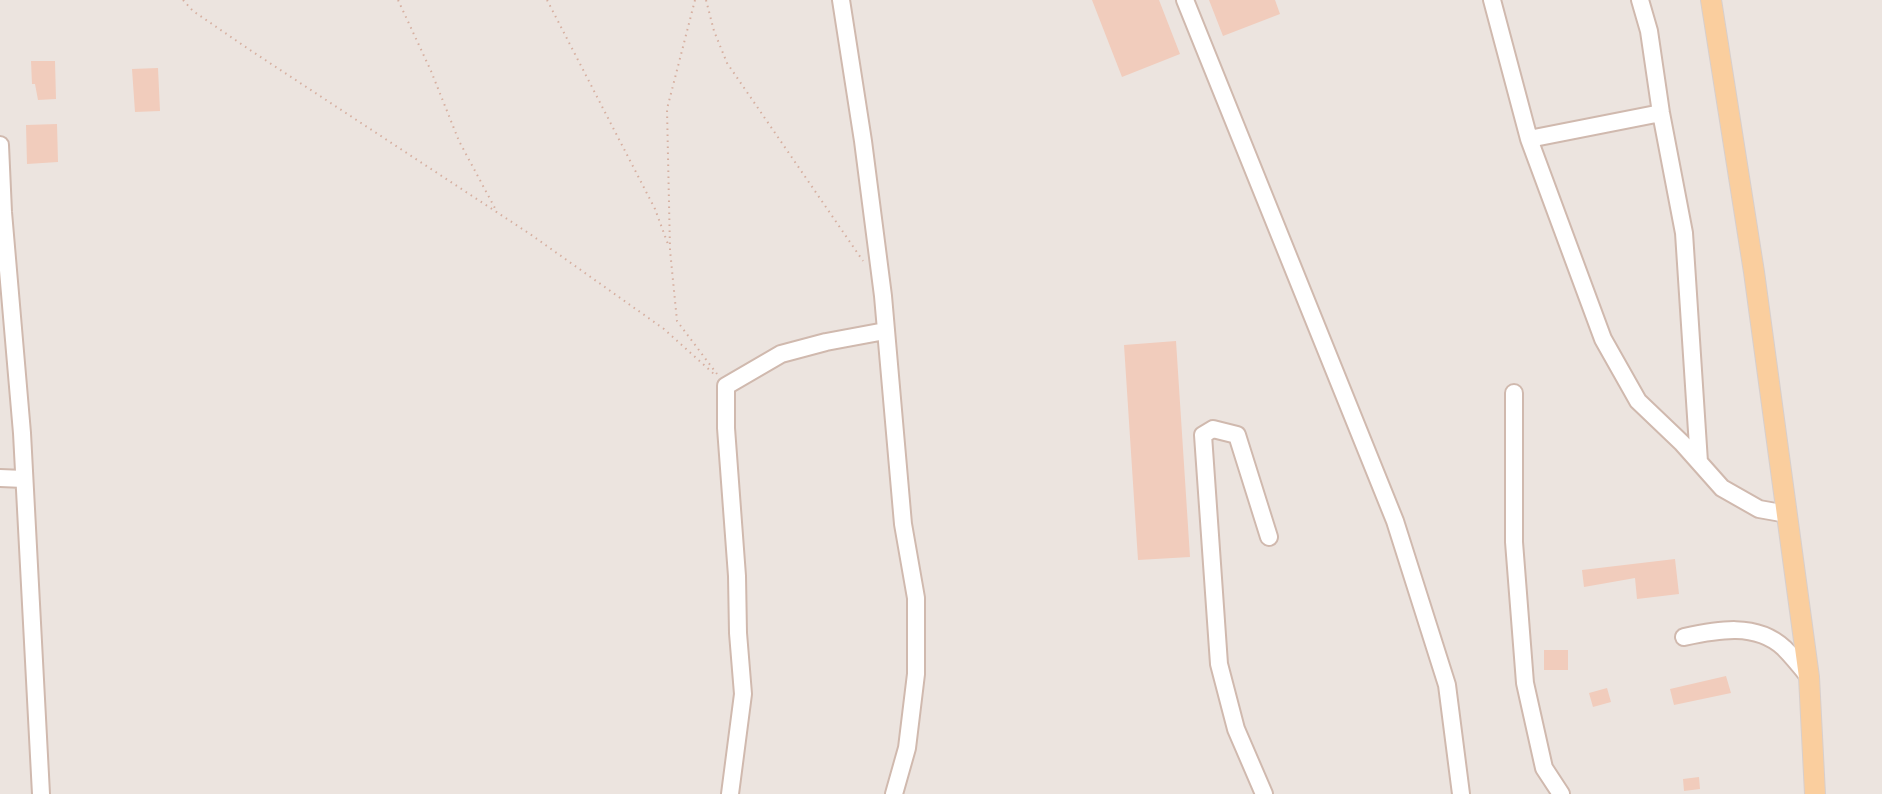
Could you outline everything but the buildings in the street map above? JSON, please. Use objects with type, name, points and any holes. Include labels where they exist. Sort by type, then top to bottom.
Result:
[{"type":"main road","points":[[1711,0],[1754,272],[1809,677],[1815,794]]},
{"type":"lane","points":[[841,0],[863,141],[883,296],[903,524],[916,598],[916,674],[907,748],[894,794]]},
{"type":"lane","points":[[1185,0],[1395,521],[1448,685],[1461,794]]},
{"type":"lane","points":[[1492,0],[1529,139],[1603,339],[1638,401],[1722,488],[1759,508],[1787,514]]},
{"type":"lane","points":[[1640,0],[1649,31],[1661,113],[1684,232],[1699,462]]},
{"type":"lane","points":[[1529,139],[1661,113]]},
{"type":"lane","points":[[0,145],[3,212],[22,433],[41,794]]},
{"type":"lane","points":[[730,794],[743,694],[726,428],[726,386],[781,354],[826,342],[885,331]]},
{"type":"lane","points":[[1514,393],[1514,542],[1525,683],[1544,768],[1562,794]]},
{"type":"lane","points":[[1264,794],[1236,729],[1219,664],[1203,435],[1213,429],[1237,435],[1269,537]]},
{"type":"lane","points":[[0,478],[24,479]]},
{"type":"lane","points":[[1684,637],[1724,629],[1749,631],[1782,646],[1809,677]]},
{"type":"path","points":[[183,0],[193,11],[240,44],[498,213],[664,329],[726,386]]},
{"type":"path","points":[[398,0],[431,71],[459,141],[498,213]]},
{"type":"path","points":[[547,0],[655,209],[670,250]]},
{"type":"path","points":[[695,0],[668,109],[670,250],[677,321],[726,386]]},
{"type":"path","points":[[706,0],[714,31],[727,63],[867,267]]},
{"type":"shaded area","points":[[0,0],[1882,0],[1882,794],[0,794]]}]
